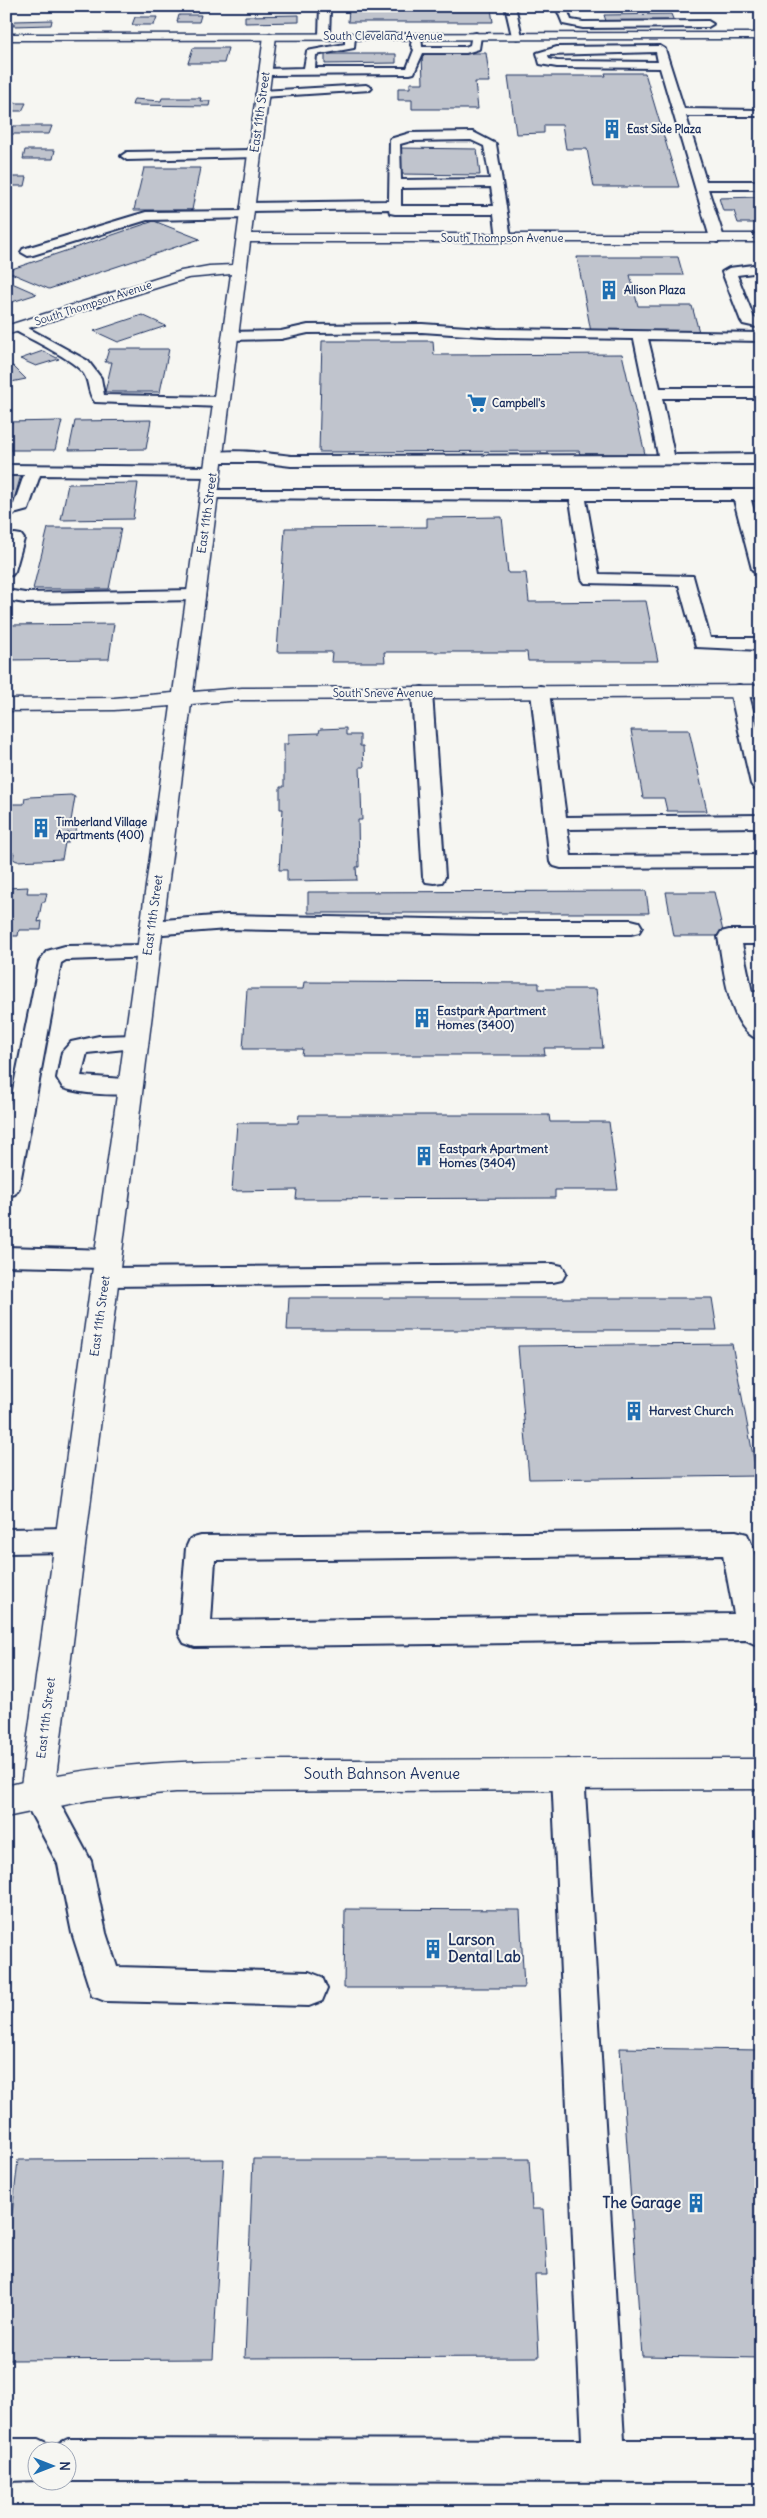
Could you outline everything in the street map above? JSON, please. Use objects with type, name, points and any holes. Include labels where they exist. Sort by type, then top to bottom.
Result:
[{"type":"street","name":"East 11th Street","points":[[21,1798],[70,1540],[270,36]]},
{"type":"street","name":"South Cleveland Avenue","points":[[6,37],[761,36]]},
{"type":"street","name":"South Thompson Avenue","points":[[243,238],[761,238]]},
{"type":"street","name":"South Thompson Avenue","points":[[13,329],[186,274],[209,270],[240,269]]},
{"type":"street","name":"South Sneve Avenue","points":[[6,705],[114,704],[242,694],[761,691]]},
{"type":"street","name":"South Bahnson Avenue","points":[[21,1798],[94,1784],[224,1775],[761,1774]]},
{"type":"lane","points":[[324,36],[325,7],[384,6]]},
{"type":"lane","points":[[510,6],[517,36]]},
{"type":"lane","points":[[561,7],[567,22],[583,25],[708,24]]},
{"type":"lane","points":[[309,72],[311,53],[350,46],[350,36]]},
{"type":"lane","points":[[264,83],[309,72],[410,71],[419,50],[416,45],[417,36]]},
{"type":"lane","points":[[419,50],[466,50],[475,47],[476,36]]},
{"type":"lane","points":[[657,36],[717,238]]},
{"type":"lane","points":[[660,49],[557,50],[542,53],[544,62],[557,64],[665,65]]},
{"type":"lane","points":[[264,83],[381,86],[393,81],[397,72]]},
{"type":"lane","points":[[679,112],[761,113]]},
{"type":"lane","points":[[500,210],[395,210],[394,142],[401,138],[419,136],[473,136],[490,144],[497,183],[504,238]]},
{"type":"lane","points":[[127,156],[254,154]]},
{"type":"lane","points":[[394,184],[497,183]]},
{"type":"lane","points":[[701,185],[761,185]]},
{"type":"lane","points":[[28,252],[146,216],[395,205]]},
{"type":"lane","points":[[761,268],[729,272],[748,321],[761,324]]},
{"type":"lane","points":[[230,336],[281,335],[308,329],[413,328],[497,333],[761,337]]},
{"type":"lane","points":[[13,329],[83,364],[96,381],[96,394],[100,399],[221,402]]},
{"type":"lane","points":[[640,335],[667,460]]},
{"type":"lane","points":[[726,336],[761,352]]},
{"type":"lane","points":[[654,393],[761,393]]},
{"type":"lane","points":[[6,470],[213,464],[258,457],[291,461],[761,459]]},
{"type":"lane","points":[[6,511],[18,509],[22,506],[34,470]]},
{"type":"lane","points":[[209,495],[761,495]]},
{"type":"lane","points":[[577,495],[591,579],[686,580],[702,643],[761,644]]},
{"type":"lane","points":[[741,495],[761,569]]},
{"type":"lane","points":[[6,571],[15,539]]},
{"type":"lane","points":[[6,595],[25,598],[196,595]]},
{"type":"lane","points":[[540,692],[561,862],[761,861]]},
{"type":"lane","points":[[739,692],[761,784]]},
{"type":"lane","points":[[422,693],[434,877]]},
{"type":"lane","points":[[556,823],[761,821]]},
{"type":"lane","points":[[151,928],[227,922],[483,928],[631,927]]},
{"type":"lane","points":[[761,937],[729,937],[751,999],[749,1020],[755,1030],[761,1033]]},
{"type":"lane","points":[[6,1188],[50,962],[55,956],[65,953],[148,952]]},
{"type":"lane","points":[[130,1086],[71,1083],[69,1078],[74,1052],[80,1047],[99,1043],[136,1042]]},
{"type":"lane","points":[[30,1066],[72,1066]]},
{"type":"lane","points":[[6,1256],[106,1268],[553,1273]]},
{"type":"lane","points":[[6,1541],[70,1540]]},
{"type":"lane","points":[[736,1543],[756,1630],[195,1634],[201,1548],[736,1543]]},
{"type":"lane","points":[[568,1774],[604,2460]]},
{"type":"lane","points":[[21,1798],[74,1860],[89,1933],[105,1984],[309,1989]]},
{"type":"lane","points":[[6,2460],[28,2460]]},
{"type":"lane","points":[[78,2460],[761,2460]]},
{"type":"building","points":[[349,9],[491,9],[493,22],[348,22]]},
{"type":"building","points":[[671,14],[675,24],[607,24],[604,15]]},
{"type":"building","points":[[179,15],[201,15],[199,22],[177,22]]},
{"type":"building","points":[[299,15],[299,22],[245,23],[245,16]]},
{"type":"building","points":[[135,17],[157,17],[154,25],[132,25]]},
{"type":"building","points":[[52,20],[51,25],[13,26],[15,21]]},
{"type":"building","points":[[193,48],[228,48],[224,63],[188,63]]},
{"type":"building","points":[[422,53],[486,53],[490,82],[475,82],[478,109],[412,109],[412,100],[398,100],[398,88],[410,88],[410,83],[423,83]]},
{"type":"building","points":[[325,54],[396,54],[396,63],[325,64]]},
{"type":"building","name":"East Side Plaza","points":[[605,73],[645,73],[679,187],[594,187],[587,149],[566,149],[562,125],[544,125],[544,133],[516,134],[508,76],[606,76]]},
{"type":"building","points":[[162,98],[201,98],[200,101],[210,101],[209,106],[132,105],[134,99],[161,101]]},
{"type":"building","points":[[6,103],[26,103],[22,111],[6,111]]},
{"type":"building","points":[[6,126],[52,126],[49,134],[6,134]]},
{"type":"building","points":[[399,148],[477,149],[480,175],[399,174]]},
{"type":"building","points":[[25,150],[55,150],[53,159],[23,159]]},
{"type":"building","points":[[144,168],[200,168],[192,210],[134,210]]},
{"type":"building","points":[[6,177],[27,177],[25,186],[6,186]]},
{"type":"building","points":[[761,197],[761,223],[738,223],[734,211],[723,211],[719,198]]},
{"type":"building","points":[[154,221],[200,239],[49,289],[6,271]]},
{"type":"building","name":"Allison Plaza","points":[[577,257],[678,257],[683,275],[630,275],[638,306],[692,306],[699,332],[591,332]]},
{"type":"building","points":[[12,283],[37,294],[6,304],[6,285]]},
{"type":"building","points":[[142,315],[166,326],[118,342],[94,331]]},
{"type":"building","name":"Campbell's","points":[[322,341],[433,341],[434,355],[622,354],[645,454],[580,454],[579,451],[319,452]]},
{"type":"building","points":[[109,349],[169,349],[160,392],[105,392],[112,362],[105,362]]},
{"type":"building","points":[[43,351],[59,359],[36,366],[20,359]]},
{"type":"building","points":[[13,366],[26,379],[6,383],[6,367]]},
{"type":"building","points":[[151,420],[146,449],[69,450],[75,421]]},
{"type":"building","points":[[62,421],[55,450],[6,450],[6,422]]},
{"type":"building","points":[[6,475],[21,475],[14,500],[6,500]]},
{"type":"building","points":[[138,483],[133,519],[61,520],[68,484]]},
{"type":"building","points":[[502,517],[508,573],[526,573],[529,602],[646,601],[658,661],[528,661],[527,652],[384,652],[385,662],[331,662],[332,652],[277,652],[285,528],[427,527],[427,518]]},
{"type":"building","points":[[48,528],[121,528],[109,589],[33,589]]},
{"type":"building","points":[[114,624],[109,659],[6,660],[6,625]]},
{"type":"building","points":[[346,728],[346,735],[360,735],[360,746],[363,746],[364,767],[360,767],[362,820],[358,820],[359,867],[356,867],[357,880],[287,881],[287,870],[279,870],[283,809],[280,809],[280,787],[284,787],[284,744],[288,744],[288,734],[319,733],[320,729]]},
{"type":"building","points":[[631,730],[689,730],[707,811],[667,811],[664,798],[643,798]]},
{"type":"building","name":"Timberland Village Apartments (400)","points":[[71,795],[75,797],[71,821],[67,823],[77,823],[76,833],[67,833],[68,843],[65,843],[62,859],[17,861],[13,859],[14,853],[6,853],[6,804],[24,804],[25,798],[29,797]]},
{"type":"building","points":[[28,887],[27,893],[47,893],[45,902],[42,902],[38,922],[42,921],[41,930],[19,930],[18,936],[6,936],[6,888]]},
{"type":"building","points":[[646,891],[649,913],[308,913],[308,892]]},
{"type":"building","points":[[666,892],[714,892],[724,936],[674,936]]},
{"type":"building","name":"Eastpark Apartment Homes (3400)","points":[[304,982],[539,983],[539,989],[596,989],[603,1048],[544,1048],[545,1055],[302,1055],[303,1049],[243,1049],[247,989],[303,989]]},
{"type":"building","name":"Eastpark Apartment Homes (3404)","points":[[299,1115],[549,1115],[550,1122],[609,1122],[618,1190],[555,1190],[555,1198],[296,1199],[297,1190],[232,1191],[237,1123],[298,1123]]},
{"type":"building","points":[[289,1298],[712,1298],[717,1330],[287,1330]]},
{"type":"building","name":"Harvest Church","points":[[732,1344],[757,1476],[529,1479],[518,1346]]},
{"type":"building","name":"Larson Dental Lab","points":[[345,1909],[520,1910],[524,1988],[344,1988]]},
{"type":"building","name":"The Garage","points":[[620,2048],[761,2050],[761,2358],[642,2356]]},
{"type":"building","points":[[224,2159],[213,2359],[6,2360],[6,2214],[12,2214],[18,2160]]},
{"type":"building","points":[[253,2159],[529,2159],[532,2209],[543,2209],[547,2275],[535,2275],[539,2357],[245,2358]]},
{"type":"place","name":"East Side Plaza","points":[[612,129]]},
{"type":"place","name":"Allison Plaza","points":[[609,290]]},
{"type":"place","name":"Campbell's","points":[[477,403]]},
{"type":"place","name":"Timberland Village Apartments (400)","points":[[41,828]]},
{"type":"place","name":"Eastpark Apartment Homes (3400)","points":[[422,1018]]},
{"type":"place","name":"Eastpark Apartment Homes (3404)","points":[[424,1156]]},
{"type":"place","name":"Harvest Church","points":[[634,1411]]},
{"type":"place","name":"Larson Dental Lab","points":[[433,1949]]},
{"type":"place","name":"The Garage","points":[[696,2203]]}]
